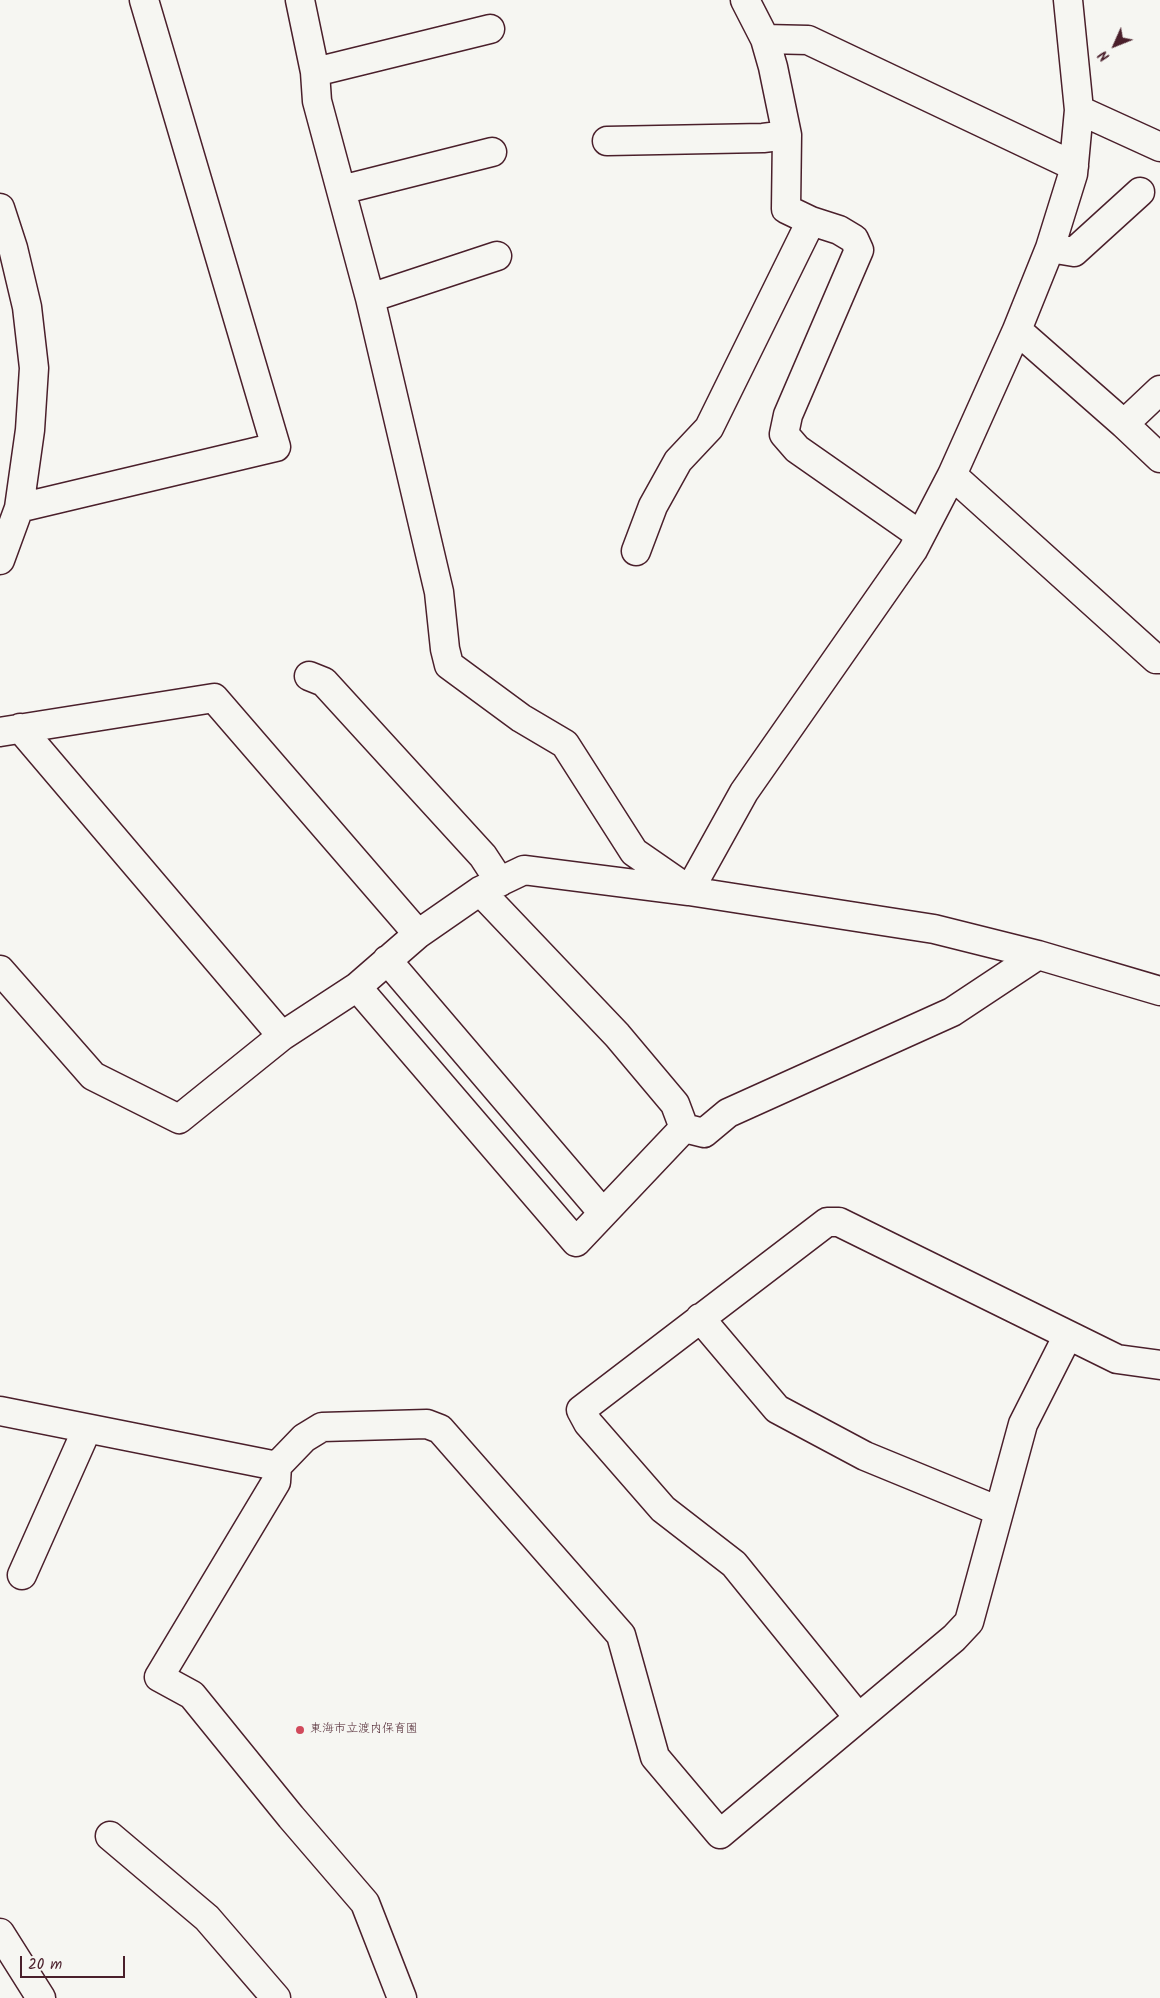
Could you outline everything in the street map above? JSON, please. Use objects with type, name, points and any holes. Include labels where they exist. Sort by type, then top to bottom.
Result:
[{"type":"street","points":[[19,508],[276,447],[144,0]]},
{"type":"street","points":[[300,0],[315,72],[317,101],[370,298],[439,592],[445,649],[449,665],[521,718],[565,744],[634,852],[689,891]]},
{"type":"street","points":[[745,0],[765,39],[774,67],[787,135],[786,209],[811,221],[839,230],[854,239],[859,250],[788,415],[784,434],[797,449],[920,535]]},
{"type":"street","points":[[689,891],[744,792],[913,550],[952,475],[1017,330],[1050,248],[1073,174],[1079,110],[1066,1]]},
{"type":"street","points":[[315,72],[490,30]]},
{"type":"street","points":[[765,39],[808,40],[1074,166]]},
{"type":"street","points":[[1079,110],[1160,147]]},
{"type":"street","points":[[607,141],[763,138],[787,135]]},
{"type":"street","points":[[341,190],[492,152]]},
{"type":"street","points":[[1050,248],[1074,252],[1140,192]]},
{"type":"street","points":[[0,208],[13,248],[27,307],[34,368],[30,430],[19,508],[0,560]]},
{"type":"street","points":[[636,552],[653,506],[678,461],[709,428],[811,221]]},
{"type":"street","points":[[370,298],[497,256]]},
{"type":"street","points":[[1017,330],[1160,458]]},
{"type":"street","points":[[1124,424],[1160,390]]},
{"type":"street","points":[[952,475],[1156,659],[1160,659]]},
{"type":"street","points":[[309,676],[324,682],[483,856],[490,886],[675,1104],[684,1128]]},
{"type":"street","points":[[10,730],[214,698],[418,934]]},
{"type":"street","points":[[10,730],[282,1036]]},
{"type":"street","points":[[0,970],[93,1076],[179,1119],[282,1036],[357,987],[418,934],[490,886],[524,870],[689,891],[934,930],[1038,954],[1160,991]]},
{"type":"street","points":[[684,1128],[704,1133],[728,1113],[952,1012],[1038,954]]},
{"type":"street","points":[[387,960],[603,1213]]},
{"type":"street","points":[[357,987],[576,1242],[684,1128]]},
{"type":"street","points":[[858,1717],[734,1564],[662,1509],[588,1423],[581,1410],[827,1222],[839,1222],[1118,1359],[1160,1364]]},
{"type":"street","points":[[700,1318],[777,1409],[865,1456],[999,1511]]},
{"type":"street","points":[[402,1998],[364,1903],[192,1695],[159,1677],[276,1482],[277,1466],[304,1438],[322,1427],[427,1424],[440,1429],[621,1636],[655,1757],[720,1834],[954,1638],[969,1622],[1023,1424],[1068,1335]]},
{"type":"street","points":[[0,1411],[277,1466]]},
{"type":"street","points":[[22,1575],[86,1428]]},
{"type":"street","points":[[110,1836],[207,1918],[276,1998]]},
{"type":"street","points":[[0,1932],[41,1998]]},
{"type":"place","name":"東海市立渡内保育園","points":[[300,1730]]}]
